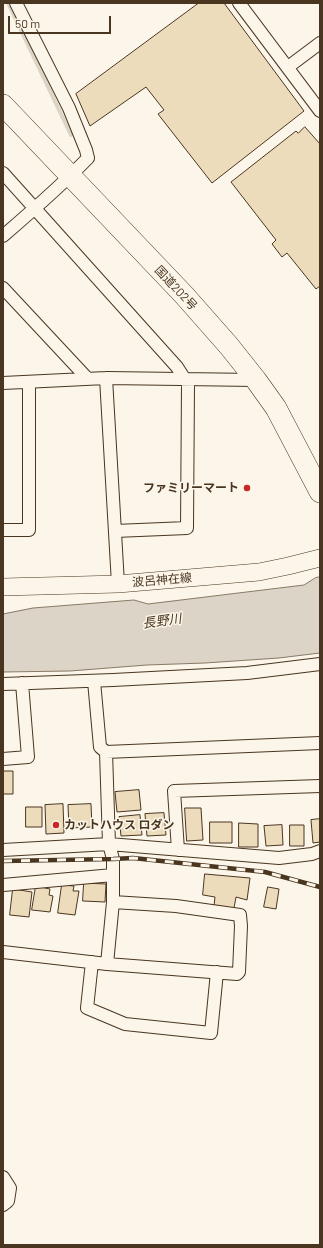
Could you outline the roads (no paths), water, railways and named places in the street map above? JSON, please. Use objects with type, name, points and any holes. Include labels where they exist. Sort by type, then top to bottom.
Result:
[{"type":"highway","name":"国道202号","points":[[3,105],[184,295],[229,346],[276,408],[320,492]]},
{"type":"main road","name":"波呂神在線","points":[[3,586],[118,584],[259,572],[320,558]]},
{"type":"street","points":[[3,236],[70,177],[88,158],[69,108],[16,3]]},
{"type":"street","points":[[239,3],[320,111]]},
{"type":"street","points":[[288,67],[320,43]]},
{"type":"street","points":[[3,173],[177,367],[188,384],[187,528],[115,531]]},
{"type":"street","points":[[3,288],[87,378]]},
{"type":"street","points":[[3,383],[87,378],[256,380]]},
{"type":"street","points":[[106,378],[118,584]]},
{"type":"street","points":[[3,530],[29,530],[29,382]]},
{"type":"street","points":[[3,684],[247,673],[320,664]]},
{"type":"street","points":[[94,681],[100,747],[106,752],[320,743]]},
{"type":"street","points":[[3,759],[28,757],[22,683]]},
{"type":"street","points":[[106,752],[109,844],[113,859],[113,902],[107,964]]},
{"type":"street","points":[[178,850],[174,791],[320,786]]},
{"type":"street","points":[[3,850],[109,844],[279,858],[312,854],[320,851]]},
{"type":"street","points":[[3,885],[113,875]]},
{"type":"street","points":[[3,952],[107,964],[237,974],[239,972],[240,915],[176,906],[113,902]]},
{"type":"street","points":[[92,962],[87,1008],[125,1024],[210,1033],[218,972]]},
{"type":"street","points":[[3,1177],[10,1188],[8,1201],[3,1205]]},
{"type":"water","name":"長野川","points":[[320,577],[320,653],[279,658],[205,663],[147,665],[70,671],[3,672],[3,614],[33,608],[134,600],[148,604],[304,585],[315,578]]},
{"type":"waterway","points":[[8,3],[71,135]]},
{"type":"railway","points":[[3,861],[133,858],[265,872],[320,887]]},
{"type":"place","name":"ファミリーマート","points":[[247,488]]},
{"type":"place","name":"カットハウス ロダン","points":[[56,825]]}]
